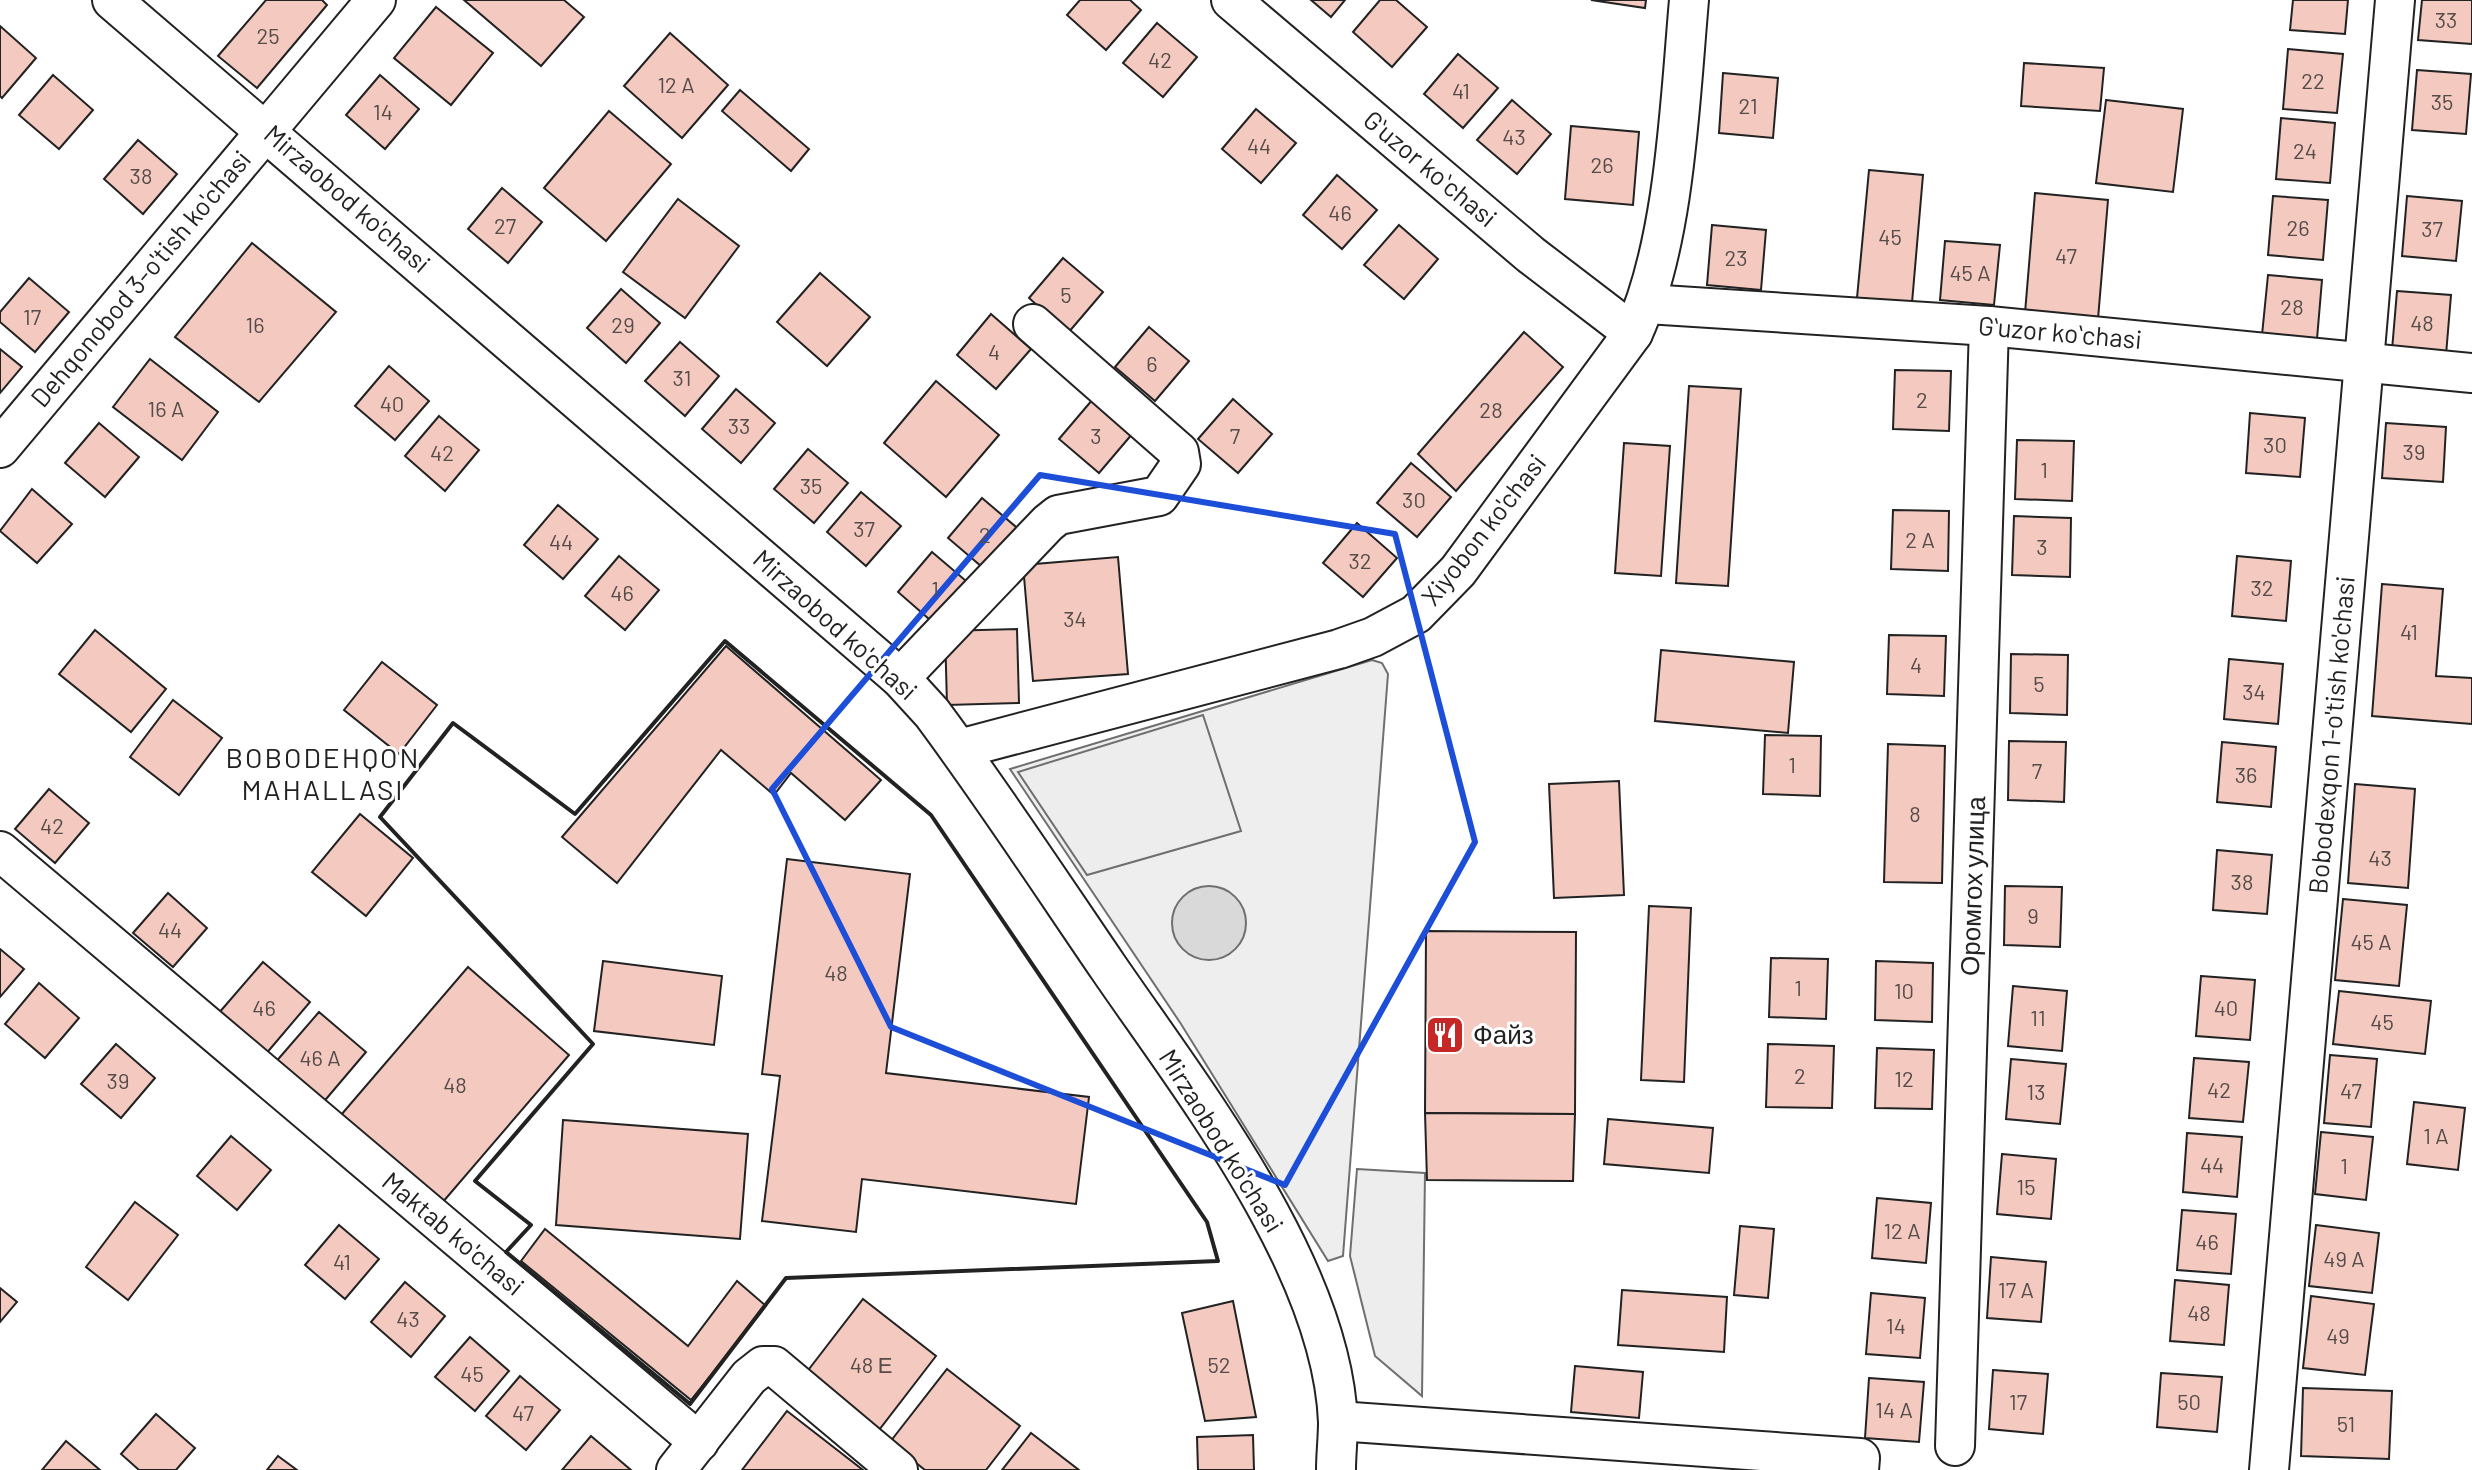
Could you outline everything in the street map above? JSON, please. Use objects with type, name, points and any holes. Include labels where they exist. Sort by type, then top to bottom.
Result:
[{"type":"street","name":"Mirzaobod ko'chasi","points":[[112,0],[266,129],[900,678],[959,749],[1206,1110],[1254,1188],[1294,1263],[1314,1314],[1329,1368],[1338,1421],[1336,1470]]},
{"type":"street","name":"Dehqonobod 3-o'tish ko'chasi","points":[[0,448],[376,0]]},
{"type":"street","name":"Gʻuzor koʻchasi","points":[[1231,0],[1531,255],[1640,318],[1989,326],[2472,373]]},
{"type":"street","name":"Xiyobon ko'chasi","points":[[959,749],[1339,649],[1416,614],[1458,571],[1640,318],[1663,238],[1689,0]]},
{"type":"street","name":"Bobodexqon 1-o'tish ko'chasi","points":[[2269,1470],[2395,0]]},
{"type":"street","points":[[900,678],[1058,515],[1159,496],[1181,464],[1179,452],[1033,324]]},
{"type":"street","name":"Оромгох улица","points":[[1955,1446],[1989,326]]},
{"type":"street","name":"Maktab ko'chasi","points":[[0,851],[687,1456],[749,1377],[763,1366],[774,1366],[898,1470]]},
{"type":"street","points":[[1338,1421],[1860,1464]]},
{"type":"highlighted area","points":[[1040,475],[1395,534],[1475,842],[1285,1185],[891,1027],[772,789]]},
{"type":"shaded area","points":[[1372,660],[1382,663],[1388,674],[1343,1256],[1328,1261],[1181,1024],[1010,769]]},
{"type":"shaded area","points":[[1203,715],[1241,831],[1087,875],[1018,772]]},
{"type":"shaded area","points":[[1209,886],[1230,892],[1240,902],[1246,923],[1240,944],[1230,954],[1209,960],[1188,954],[1178,944],[1172,923],[1178,902],[1188,892]]},
{"type":"shaded area","points":[[1357,1169],[1425,1173],[1422,1396],[1375,1356],[1350,1256]]},
{"type":"building","points":[[266,0],[322,0],[327,5],[257,88],[218,56]]},
{"type":"building","points":[[464,0],[564,0],[584,17],[541,66]]},
{"type":"building","points":[[1080,0],[1130,0],[1141,10],[1106,50],[1067,15]]},
{"type":"building","points":[[1311,0],[1345,0],[1331,17]]},
{"type":"building","points":[[1380,0],[1396,0],[1427,27],[1392,67],[1353,32]]},
{"type":"building","points":[[1591,0],[1646,0],[1645,8]]},
{"type":"building","points":[[2293,0],[2348,0],[2345,34],[2290,30]]},
{"type":"building","points":[[2422,0],[2472,0],[2472,44],[2418,40]]},
{"type":"building","points":[[436,7],[493,53],[451,105],[394,58]]},
{"type":"building","points":[[1157,23],[1197,57],[1163,97],[1123,63]]},
{"type":"building","points":[[0,26],[36,58],[2,98],[0,96]]},
{"type":"building","points":[[670,33],[728,85],[682,138],[624,86]]},
{"type":"building","points":[[2288,49],[2343,54],[2337,113],[2283,109]]},
{"type":"building","points":[[1458,54],[1498,88],[1463,128],[1424,94]]},
{"type":"building","points":[[2024,63],[2104,68],[2100,111],[2021,106]]},
{"type":"building","points":[[2417,70],[2471,74],[2466,134],[2412,130]]},
{"type":"building","points":[[1723,73],[1778,78],[1773,138],[1719,133]]},
{"type":"building","points":[[53,75],[93,110],[59,149],[19,115]]},
{"type":"building","points":[[380,75],[419,109],[385,149],[346,115]]},
{"type":"building","points":[[740,90],[809,149],[791,171],[722,111]]},
{"type":"building","points":[[1512,100],[1551,134],[1517,174],[1477,140]]},
{"type":"building","points":[[2106,100],[2183,109],[2173,192],[2096,183]]},
{"type":"building","points":[[1256,109],[1296,143],[1261,183],[1222,149]]},
{"type":"building","points":[[609,111],[671,164],[606,241],[544,188]]},
{"type":"building","points":[[2281,118],[2335,123],[2330,183],[2276,179]]},
{"type":"building","points":[[1571,126],[1639,132],[1633,205],[1565,199]]},
{"type":"building","points":[[138,140],[177,174],[143,214],[104,179]]},
{"type":"building","points":[[1869,170],[1923,175],[1912,303],[1857,298]]},
{"type":"building","points":[[1337,175],[1377,210],[1342,249],[1303,215]]},
{"type":"building","points":[[502,188],[542,222],[508,263],[468,229]]},
{"type":"building","points":[[2035,193],[2108,200],[2098,319],[2025,313]]},
{"type":"building","points":[[2273,196],[2328,200],[2323,260],[2268,255]]},
{"type":"building","points":[[2407,196],[2462,201],[2456,261],[2402,256]]},
{"type":"building","points":[[678,199],[739,246],[685,318],[623,272]]},
{"type":"building","points":[[1399,225],[1438,259],[1404,299],[1364,265]]},
{"type":"building","points":[[1712,225],[1766,230],[1761,290],[1707,285]]},
{"type":"building","points":[[1945,241],[2000,245],[1994,305],[1940,300]]},
{"type":"building","points":[[252,243],[336,312],[259,402],[175,337]]},
{"type":"building","points":[[1063,258],[1103,292],[1068,333],[1029,298]]},
{"type":"building","points":[[820,273],[870,317],[827,366],[777,322]]},
{"type":"building","points":[[2268,275],[2322,280],[2317,339],[2262,335]]},
{"type":"building","points":[[29,278],[69,312],[35,352],[0,322],[0,312]]},
{"type":"building","points":[[621,289],[660,323],[626,363],[587,328]]},
{"type":"building","points":[[2397,291],[2451,295],[2446,355],[2392,350]]},
{"type":"building","points":[[991,314],[1031,349],[996,389],[957,355]]},
{"type":"building","points":[[1149,327],[1189,361],[1155,401],[1115,367]]},
{"type":"building","points":[[1524,332],[1563,367],[1456,491],[1418,454]]},
{"type":"building","points":[[680,342],[719,376],[685,416],[645,381]]},
{"type":"building","points":[[0,349],[22,367],[0,393]]},
{"type":"building","points":[[150,359],[218,412],[182,460],[113,407]]},
{"type":"building","points":[[389,366],[429,401],[395,440],[355,406]]},
{"type":"building","points":[[1895,370],[1951,371],[1949,431],[1893,429]]},
{"type":"building","points":[[936,381],[999,435],[946,497],[884,443]]},
{"type":"building","points":[[1689,386],[1741,389],[1728,586],[1676,583]]},
{"type":"building","points":[[736,389],[775,423],[741,463],[702,429]]},
{"type":"building","points":[[1093,399],[1133,433],[1099,473],[1059,439]]},
{"type":"building","points":[[1233,399],[1272,434],[1238,473],[1198,439]]},
{"type":"building","points":[[2250,413],[2305,418],[2300,477],[2246,473]]},
{"type":"building","points":[[439,416],[479,450],[445,491],[405,456]]},
{"type":"building","points":[[99,423],[139,457],[105,497],[65,463]]},
{"type":"building","points":[[2386,423],[2446,427],[2443,482],[2382,478]]},
{"type":"building","points":[[2017,440],[2074,441],[2072,501],[2015,499]]},
{"type":"building","points":[[1624,443],[1670,446],[1661,576],[1615,573]]},
{"type":"building","points":[[808,449],[848,483],[814,523],[774,489]]},
{"type":"building","points":[[1411,463],[1451,497],[1417,537],[1377,503]]},
{"type":"building","points":[[32,489],[72,524],[37,563],[0,531]]},
{"type":"building","points":[[861,492],[901,526],[866,566],[827,532]]},
{"type":"building","points":[[982,498],[1022,532],[988,572],[948,538]]},
{"type":"building","points":[[558,505],[598,539],[563,579],[524,545]]},
{"type":"building","points":[[1893,510],[1949,511],[1948,571],[1891,569]]},
{"type":"building","points":[[2014,516],[2071,518],[2070,577],[2012,575]]},
{"type":"building","points":[[1357,523],[1397,558],[1363,597],[1323,563]]},
{"type":"building","points":[[932,552],[972,586],[937,626],[898,592]]},
{"type":"building","points":[[619,556],[659,590],[625,630],[585,596]]},
{"type":"building","points":[[2237,556],[2291,561],[2286,621],[2232,616]]},
{"type":"building","points":[[1118,557],[1128,674],[1033,681],[1023,565]]},
{"type":"building","points":[[2382,584],[2443,589],[2436,676],[2472,678],[2472,724],[2372,716]]},
{"type":"building","points":[[1017,629],[1019,703],[947,705],[945,631]]},
{"type":"building","points":[[95,630],[166,689],[131,732],[59,674]]},
{"type":"building","points":[[1889,635],[1946,636],[1944,696],[1887,694]]},
{"type":"building","points":[[726,646],[881,780],[845,820],[791,773],[774,795],[721,750],[617,883],[562,837]]},
{"type":"building","points":[[1661,650],[1794,662],[1788,733],[1655,721]]},
{"type":"building","points":[[2011,654],[2068,655],[2067,715],[2010,713]]},
{"type":"building","points":[[2229,659],[2283,664],[2278,724],[2224,719]]},
{"type":"building","points":[[382,662],[437,705],[399,754],[344,710]]},
{"type":"building","points":[[173,700],[222,738],[179,795],[130,757]]},
{"type":"building","points":[[1765,735],[1821,736],[1820,796],[1763,794]]},
{"type":"building","points":[[2009,741],[2066,742],[2064,802],[2008,800]]},
{"type":"building","points":[[2222,742],[2276,747],[2271,807],[2217,802]]},
{"type":"building","points":[[1888,744],[1945,746],[1942,883],[1884,882]]},
{"type":"building","points":[[1619,781],[1624,895],[1554,898],[1549,784]]},
{"type":"building","points":[[2355,784],[2415,789],[2408,888],[2348,883]]},
{"type":"building","points":[[49,789],[89,823],[55,863],[15,829]]},
{"type":"building","points":[[360,814],[413,858],[366,916],[312,872]]},
{"type":"building","points":[[2217,850],[2272,855],[2267,914],[2213,910]]},
{"type":"building","points":[[787,859],[910,874],[886,1073],[1089,1097],[1076,1204],[862,1179],[856,1232],[762,1221],[780,1076],[762,1074]]},
{"type":"building","points":[[2005,886],[2062,887],[2060,947],[2004,945]]},
{"type":"building","points":[[168,893],[207,928],[173,967],[133,933]]},
{"type":"building","points":[[2343,899],[2407,905],[2399,986],[2335,980]]},
{"type":"building","points":[[1649,906],[1691,908],[1684,1082],[1641,1080]]},
{"type":"building","points":[[1426,931],[1576,932],[1575,1114],[1425,1113]]},
{"type":"building","points":[[0,949],[24,969],[0,997]]},
{"type":"building","points":[[1771,958],[1828,959],[1826,1019],[1769,1017]]},
{"type":"building","points":[[603,961],[722,976],[714,1045],[594,1031]]},
{"type":"building","points":[[1876,961],[1933,963],[1932,1022],[1875,1020]]},
{"type":"building","points":[[263,962],[310,1002],[265,1055],[218,1014]]},
{"type":"building","points":[[468,967],[569,1055],[442,1203],[341,1115]]},
{"type":"building","points":[[2201,976],[2255,980],[2250,1040],[2196,1036]]},
{"type":"building","points":[[39,983],[79,1018],[45,1058],[5,1024]]},
{"type":"building","points":[[2013,986],[2067,991],[2062,1051],[2008,1046]]},
{"type":"building","points":[[2339,991],[2431,1001],[2425,1054],[2333,1044]]},
{"type":"building","points":[[319,1012],[366,1052],[321,1105],[274,1064]]},
{"type":"building","points":[[116,1044],[155,1078],[121,1118],[81,1084]]},
{"type":"building","points":[[1768,1044],[1834,1046],[1832,1108],[1766,1107]]},
{"type":"building","points":[[1877,1048],[1934,1050],[1932,1109],[1875,1108]]},
{"type":"building","points":[[2330,1055],[2377,1059],[2371,1127],[2324,1123]]},
{"type":"building","points":[[2194,1058],[2249,1062],[2243,1122],[2189,1118]]},
{"type":"building","points":[[2011,1059],[2066,1064],[2060,1124],[2006,1119]]},
{"type":"building","points":[[2414,1102],[2465,1108],[2458,1170],[2407,1164]]},
{"type":"building","points":[[1425,1113],[1575,1114],[1573,1181],[1427,1180]]},
{"type":"building","points":[[1608,1119],[1713,1128],[1709,1173],[1604,1164]]},
{"type":"building","points":[[563,1120],[748,1134],[740,1239],[556,1225]]},
{"type":"building","points":[[2321,1132],[2373,1137],[2366,1200],[2315,1194]]},
{"type":"building","points":[[2187,1133],[2242,1137],[2237,1197],[2183,1192]]},
{"type":"building","points":[[231,1136],[271,1170],[237,1210],[197,1176]]},
{"type":"building","points":[[2002,1154],[2056,1159],[2051,1219],[1997,1214]]},
{"type":"building","points":[[1877,1198],[1931,1203],[1926,1263],[1872,1258]]},
{"type":"building","points":[[135,1202],[178,1235],[128,1300],[86,1267]]},
{"type":"building","points":[[2182,1210],[2236,1214],[2231,1274],[2177,1270]]},
{"type":"building","points":[[339,1225],[379,1259],[345,1299],[305,1265]]},
{"type":"building","points":[[2316,1225],[2379,1233],[2372,1293],[2309,1286]]},
{"type":"building","points":[[1740,1226],[1774,1229],[1768,1298],[1734,1295]]},
{"type":"building","points":[[545,1229],[688,1346],[737,1281],[766,1306],[691,1400],[521,1261]]},
{"type":"building","points":[[1991,1257],[2046,1262],[2041,1322],[1987,1318]]},
{"type":"building","points":[[2175,1280],[2229,1285],[2224,1345],[2170,1341]]},
{"type":"building","points":[[405,1282],[445,1316],[411,1357],[371,1322]]},
{"type":"building","points":[[0,1288],[17,1302],[0,1322]]},
{"type":"building","points":[[1622,1290],[1727,1297],[1724,1352],[1618,1345]]},
{"type":"building","points":[[1871,1293],[1925,1298],[1920,1358],[1866,1354]]},
{"type":"building","points":[[2311,1296],[2374,1304],[2365,1375],[2303,1368]]},
{"type":"building","points":[[863,1299],[936,1356],[879,1430],[806,1373]]},
{"type":"building","points":[[1233,1301],[1256,1417],[1205,1421],[1182,1313]]},
{"type":"building","points":[[470,1337],[509,1371],[475,1411],[435,1377]]},
{"type":"building","points":[[1575,1366],[1643,1372],[1639,1418],[1571,1412]]},
{"type":"building","points":[[947,1369],[1020,1426],[986,1470],[925,1470],[890,1442]]},
{"type":"building","points":[[1993,1370],[2048,1374],[2043,1434],[1989,1429]]},
{"type":"building","points":[[2161,1373],[2222,1377],[2217,1432],[2157,1427]]},
{"type":"building","points":[[520,1376],[560,1410],[526,1450],[486,1416]]},
{"type":"building","points":[[1869,1378],[1924,1382],[1919,1442],[1865,1438]]},
{"type":"building","points":[[2303,1388],[2392,1391],[2389,1459],[2301,1456]]},
{"type":"building","points":[[787,1411],[863,1470],[742,1470]]},
{"type":"building","points":[[156,1414],[195,1448],[176,1470],[139,1470],[121,1454]]},
{"type":"building","points":[[1031,1433],[1079,1470],[1002,1470]]},
{"type":"building","points":[[1253,1435],[1254,1470],[1198,1470],[1197,1437]]},
{"type":"building","points":[[591,1436],[631,1470],[562,1470]]},
{"type":"building","points":[[66,1441],[100,1470],[42,1470]]},
{"type":"building","points":[[278,1456],[297,1470],[267,1470]]},
{"type":"wall","points":[[725,641],[931,815],[1207,1222],[1218,1261],[786,1278],[690,1404],[506,1252],[531,1225],[475,1181],[593,1044],[380,817],[453,723],[575,814],[725,641]]},
{"type":"place","name":"Файз","points":[[1445,1035]]},
{"type":"district","name":"BOBODEHQON MAHALLASI","points":[[323,774]]}]
